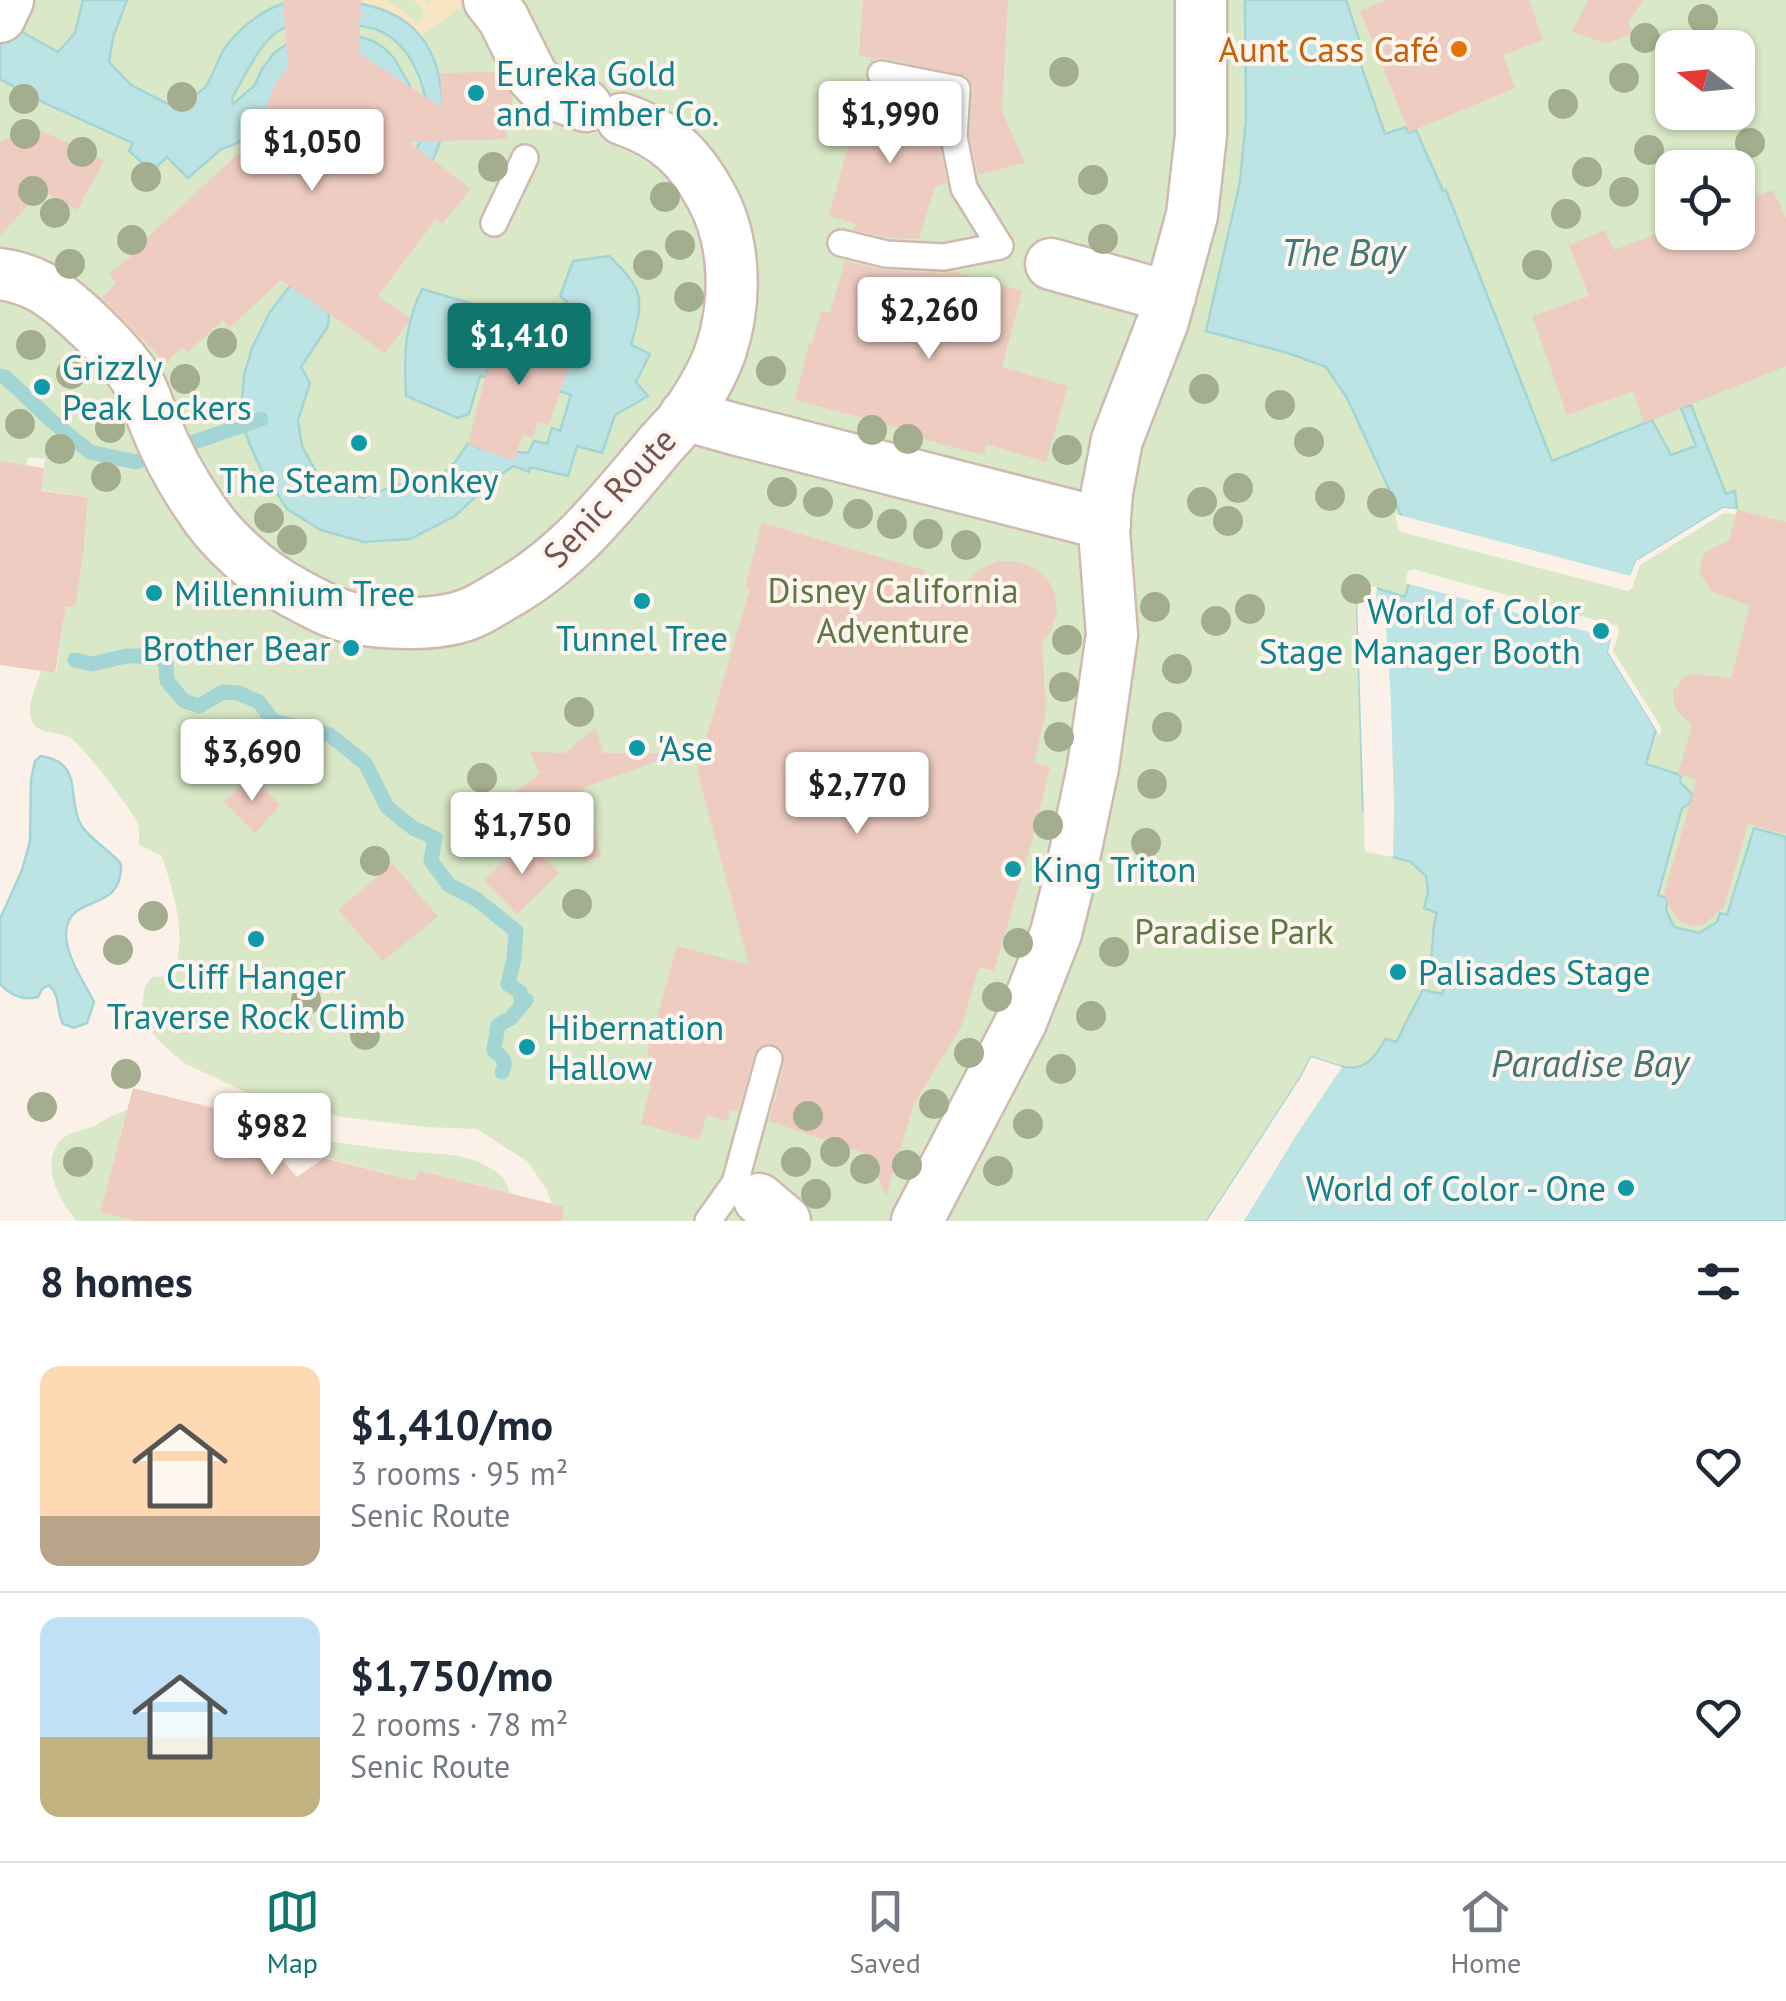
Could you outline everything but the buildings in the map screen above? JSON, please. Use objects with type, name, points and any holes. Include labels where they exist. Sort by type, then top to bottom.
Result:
[{"type":"street","points":[[0,18],[8,0]]},
{"type":"street","name":"Senic Route","points":[[0,274],[44,289],[80,317],[134,374],[168,454],[200,509],[263,573],[286,589],[358,620],[406,622],[468,615],[526,583],[598,520],[686,414],[720,353],[732,310],[729,250],[722,215],[679,149],[646,128],[548,92],[532,76],[503,18],[489,0]]},
{"type":"street","points":[[917,1221],[1014,1038],[1056,933],[1092,775],[1108,671],[1112,635],[1106,492],[1117,440],[1150,358],[1192,215],[1201,135],[1202,0]]},
{"type":"street","points":[[1051,264],[1170,297]]},
{"type":"street","points":[[686,414],[1105,524]]},
{"type":"lane","points":[[881,74],[957,89],[954,137],[964,188],[1000,246]]},
{"type":"lane","points":[[494,223],[525,158]]},
{"type":"lane","points":[[841,242],[886,254],[944,256],[1000,246],[1051,264]]},
{"type":"lane","points":[[708,1221],[760,1201],[769,1059]]},
{"type":"green space","name":"Disney California Adventure","points":[[0,0],[1786,0],[1786,1221],[557,1221],[547,1190],[528,1162],[477,1129],[342,1117],[269,1103],[184,1063],[145,1024],[145,986],[152,977],[173,976],[179,946],[178,916],[162,856],[139,845],[137,822],[105,777],[69,737],[45,731],[33,723],[32,697],[41,671],[56,672],[66,606],[84,548],[88,497],[41,490],[45,459],[28,457],[26,465],[0,461]]},
{"type":"green space","points":[[127,1110],[100,1212],[135,1221],[77,1221],[54,1182],[55,1150],[69,1134]]},
{"type":"green space","points":[[247,1127],[469,1159],[499,1174],[510,1193],[418,1170],[415,1181],[245,1137]]},
{"type":"sand","points":[[361,0],[387,0],[418,22],[425,14],[412,0],[425,0],[428,4],[432,0],[463,0],[466,4],[421,36],[385,8]]},
{"type":"water","points":[[83,0],[127,0],[113,37],[109,62],[131,85],[174,107],[206,86],[223,51],[241,30],[265,12],[286,3],[367,5],[405,21],[430,51],[438,72],[443,107],[442,132],[435,155],[329,314],[328,326],[301,367],[310,383],[298,420],[302,446],[319,477],[363,498],[398,484],[412,485],[441,476],[468,443],[479,448],[528,453],[534,441],[547,444],[552,428],[560,431],[571,395],[549,387],[575,309],[560,296],[573,261],[609,256],[635,287],[639,305],[631,345],[650,354],[636,382],[648,396],[615,415],[602,453],[577,446],[568,476],[530,467],[529,472],[514,466],[494,479],[455,516],[410,539],[364,542],[321,530],[287,509],[261,469],[241,411],[244,375],[252,348],[270,312],[297,277],[264,164],[249,134],[221,149],[188,178],[167,157],[152,171],[129,151],[133,143],[0,79],[0,23],[58,52],[75,33]],"holes":[[[313,23],[375,29],[407,53],[420,78],[426,105],[425,127],[414,155],[404,152],[414,126],[410,86],[384,48],[351,34],[301,35],[275,52],[255,85],[233,104],[232,98],[247,71],[273,35],[291,25]]]},
{"type":"water","name":"The Bay","points":[[1245,0],[1346,0],[1362,48],[1356,51],[1385,134],[1406,127],[1409,133],[1416,130],[1443,191],[1446,190],[1552,461],[1652,420],[1671,455],[1696,446],[1681,408],[1691,405],[1726,494],[1735,491],[1737,509],[1723,508],[1636,561],[1628,586],[1403,527],[1347,398],[1326,367],[1206,331],[1240,182],[1246,119]]},
{"type":"water","points":[[422,289],[493,310],[484,347],[494,350],[486,377],[480,376],[469,414],[458,418],[406,396],[406,341]]},
{"type":"water","name":"Paradise Bay","points":[[1412,574],[1614,630],[1608,652],[1656,729],[1646,764],[1681,775],[1680,782],[1692,794],[1690,804],[1682,808],[1658,895],[1668,899],[1666,910],[1674,927],[1699,933],[1717,922],[1720,913],[1727,915],[1754,828],[1786,837],[1786,1221],[1207,1221],[1311,1057],[1345,1067],[1362,1065],[1378,1052],[1385,1039],[1397,1042],[1423,990],[1442,994],[1450,973],[1430,966],[1437,913],[1424,908],[1426,876],[1411,862],[1393,857],[1363,810],[1357,596],[1363,584],[1405,597]]},
{"type":"water","points":[[41,756],[64,766],[81,825],[121,864],[113,891],[75,912],[69,921],[69,952],[94,1002],[87,1023],[74,1028],[63,1024],[49,985],[38,997],[22,998],[0,984],[0,919],[30,841],[31,780],[35,761]]},
{"type":"pier","points":[[1723,508],[1737,509],[1736,514],[1724,513],[1640,565],[1628,591],[1401,532],[1395,514],[1630,576],[1636,561]]},
{"type":"pier","points":[[1413,569],[1617,626],[1613,651],[1661,727],[1660,736],[1608,652],[1611,638],[1405,583],[1408,571]]},
{"type":"pier","points":[[1363,584],[1377,587],[1376,600],[1384,600],[1391,702],[1393,857],[1365,852],[1357,596]]},
{"type":"pier","points":[[1311,1057],[1342,1067],[1244,1221],[1207,1221],[1301,1077]]},
{"type":"waterway","points":[[0,376],[90,452],[136,462],[261,419]]},
{"type":"waterway","points":[[75,660],[92,664],[126,656],[158,656],[166,664],[167,681],[184,701],[199,706],[223,692],[238,693],[259,702],[273,721],[330,735],[365,763],[387,807],[413,828],[435,838],[431,861],[449,885],[476,899],[516,931],[508,984],[520,992],[522,1005]]},
{"type":"waterway","points":[[502,1072],[504,1062],[494,1050],[498,1025],[511,1018],[526,1000]]},
{"type":"place","name":"Aunt Cass Café","points":[[1459,49]]},
{"type":"place","name":"Eureka Gold and Timber Co.","points":[[476,93]]},
{"type":"place","name":"Grizzly Peak Lockers","points":[[42,387]]},
{"type":"place","name":"The Steam Donkey","points":[[359,443]]},
{"type":"place","name":"Millennium Tree","points":[[154,593]]},
{"type":"place","name":"Tunnel Tree","points":[[642,601]]},
{"type":"place","name":"World of Color Stage Manager Booth","points":[[1601,631]]},
{"type":"place","name":"Brother Bear","points":[[351,648]]},
{"type":"place","name":"'Ase","points":[[637,748]]},
{"type":"place","name":"King Triton","points":[[1013,869]]},
{"type":"place","name":"Cliff Hanger Traverse Rock Climb","points":[[256,939]]},
{"type":"place","name":"Palisades Stage","points":[[1398,972]]},
{"type":"place","name":"Hibernation Hallow","points":[[527,1047]]},
{"type":"place","name":"World of Color - One","points":[[1626,1188]]},
{"type":"park label","name":"Paradise Park","points":[[1234,931]]}]
